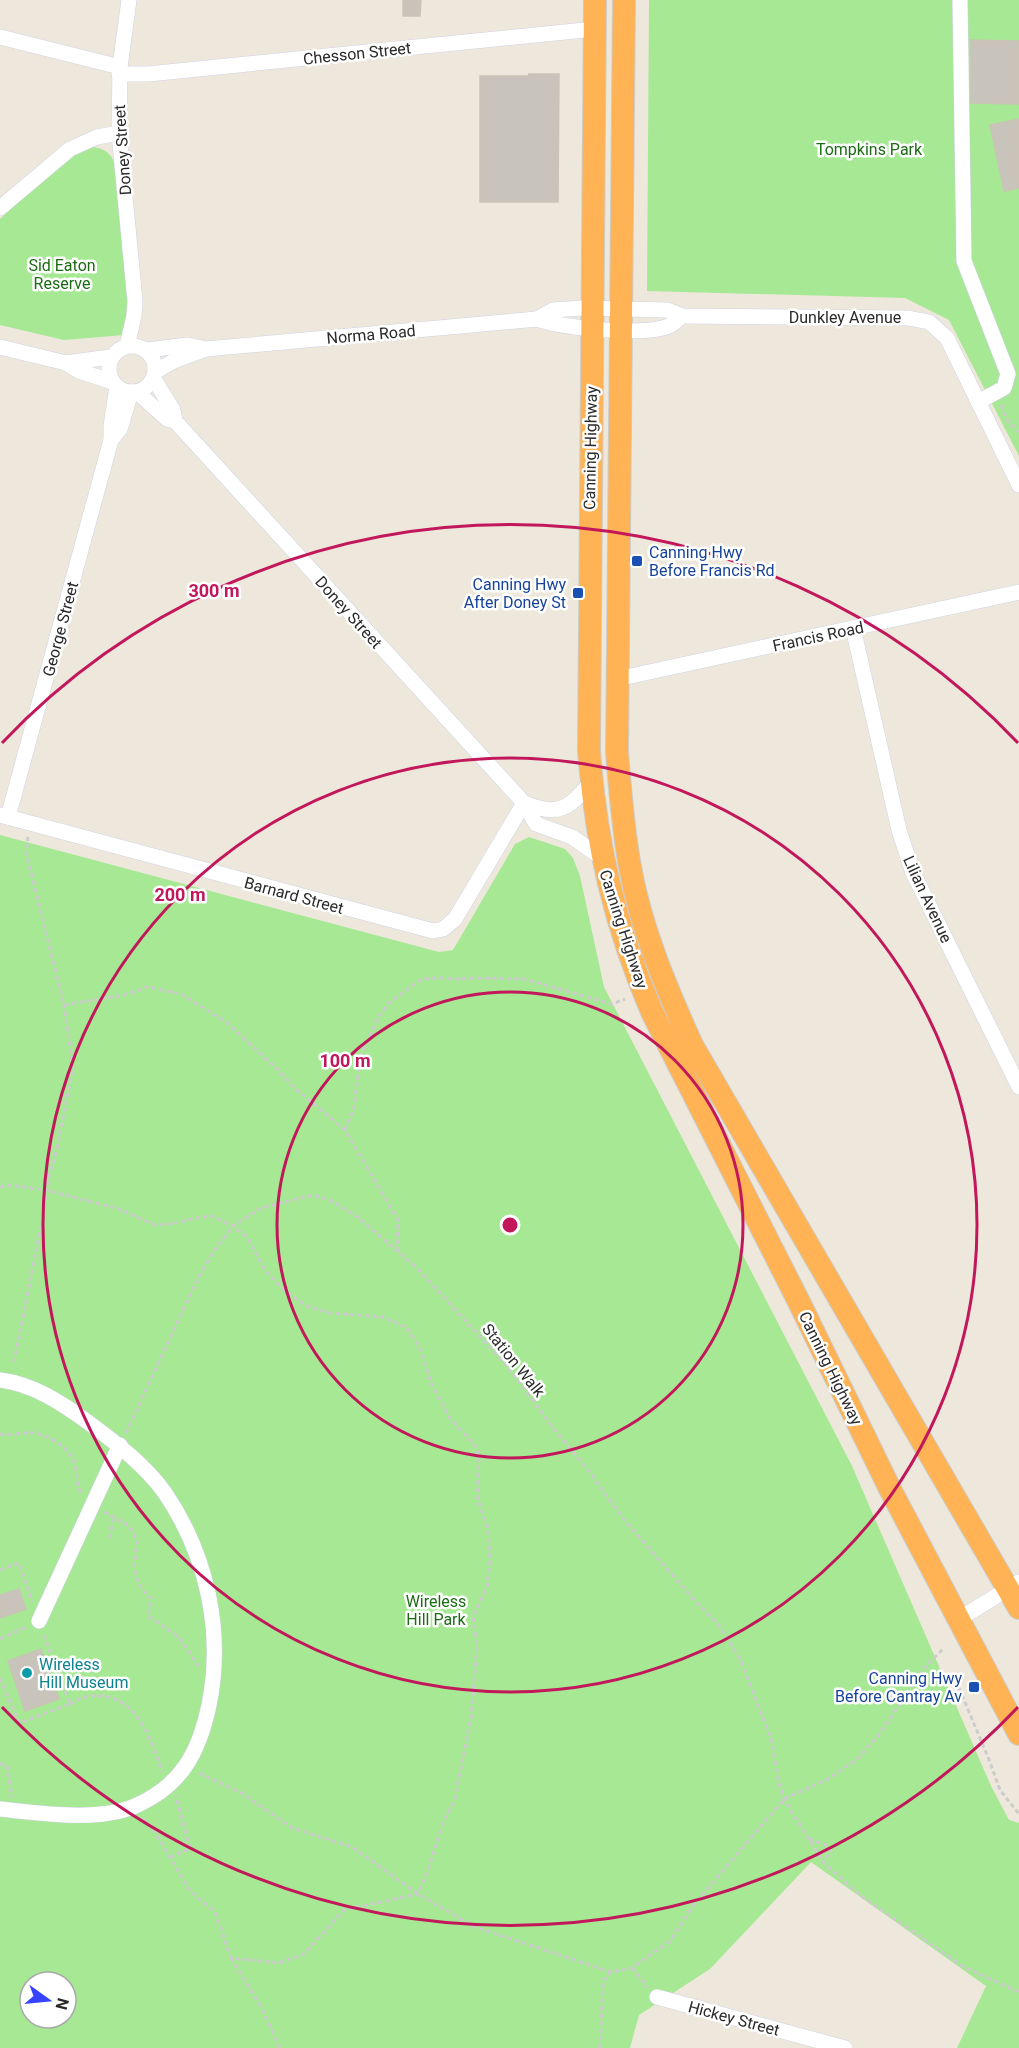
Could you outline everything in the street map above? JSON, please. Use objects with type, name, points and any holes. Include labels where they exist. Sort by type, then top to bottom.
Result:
[{"type":"highway","name":"Canning Highway","points":[[595,0],[588,675],[591,782],[602,858],[610,893],[624,940],[652,1012],[799,1302],[890,1489],[959,1619],[981,1666],[1019,1734]]},
{"type":"highway","name":"Canning Highway","points":[[624,0],[617,752],[622,819],[630,868],[643,920],[664,982],[692,1045],[1015,1593]]},
{"type":"street","name":"Doney Street","points":[[129,0],[120,70],[119,133],[135,301],[139,310],[138,347]]},
{"type":"street","points":[[960,0],[964,261],[1008,374],[1006,384],[997,392],[978,402]]},
{"type":"street","name":"Chesson Street","points":[[0,37],[120,70],[148,74],[595,29]]},
{"type":"street","points":[[0,208],[70,149],[97,137],[119,133]]},
{"type":"street","name":"Norma Road","points":[[155,375],[174,362],[206,349],[537,319],[553,310],[592,318],[621,319]]},
{"type":"street","name":"Dunkley Avenue","points":[[621,319],[667,310],[682,316],[916,318],[936,327],[947,338],[1019,485]]},
{"type":"street","name":"Dunkley Avenue","points":[[621,319],[650,330],[670,326],[682,316]]},
{"type":"street","name":"Norma Road","points":[[592,318],[621,319]]},
{"type":"street","name":"Norma Road","points":[[138,347],[188,345],[206,349]]},
{"type":"street","points":[[0,347],[66,363],[79,371],[125,388],[143,390],[155,375],[153,358],[138,347],[119,349],[110,357],[66,363]]},
{"type":"street","points":[[110,357],[110,374],[125,388]]},
{"type":"street","name":"Doney Street","points":[[155,375],[173,410],[175,421],[524,803],[536,824],[572,837],[602,858]]},
{"type":"street","name":"Doney Street","points":[[125,388],[167,419],[175,421]]},
{"type":"street","name":"George Street","points":[[4,816],[111,440],[111,426],[125,388]]},
{"type":"street","name":"Francis Road","points":[[617,679],[1019,592]]},
{"type":"street","name":"Lilian Avenue","points":[[853,628],[899,830],[913,873],[1019,1087]]},
{"type":"street","points":[[524,803],[541,810],[555,811],[570,805],[591,782]]},
{"type":"street","name":"Barnard Street","points":[[4,816],[433,931],[443,929],[455,919],[524,803]]},
{"type":"street","points":[[0,1380],[31,1388],[68,1407],[120,1445],[164,1492],[187,1532],[203,1576],[211,1608],[216,1654],[206,1719],[186,1767],[134,1807],[93,1815],[0,1809]]},
{"type":"street","points":[[39,1621],[120,1445]]},
{"type":"street","points":[[959,1619],[1015,1593]]},
{"type":"street","name":"Hickey Street","points":[[657,1997],[845,2048]]},
{"type":"path","points":[[997,392],[1007,420],[1019,432]]},
{"type":"path","points":[[14,1362],[46,1190],[73,1068],[64,1005],[26,852],[28,837]]},
{"type":"path","points":[[345,1130],[354,1108],[360,1058],[378,1016],[390,1002],[422,980],[438,978],[524,979],[612,1004],[625,999]]},
{"type":"path","points":[[64,1005],[124,995],[148,987],[181,994],[226,1022],[296,1089],[345,1130],[398,1220],[397,1250]]},
{"type":"path","points":[[0,1187],[10,1185],[46,1190],[119,1209],[155,1225],[212,1216],[233,1226],[247,1237],[266,1270],[284,1290],[307,1306],[330,1313],[382,1317],[406,1327],[420,1348],[431,1383],[450,1418],[476,1447],[479,1456],[477,1497],[488,1529],[490,1560],[487,1587],[473,1617],[477,1647],[471,1718],[454,1802],[445,1817],[418,1894]]},
{"type":"path","name":"Station Walk","points":[[120,1445],[196,1280],[213,1252],[233,1226],[261,1208],[313,1195],[330,1200],[355,1215],[417,1267],[507,1366],[625,1521],[718,1624],[740,1659],[771,1738],[784,1799],[823,1862],[861,1896],[963,1967],[1019,1992]]},
{"type":"path","points":[[0,1434],[10,1436],[34,1433],[66,1449],[73,1459],[78,1486],[83,1498],[92,1506],[126,1524],[137,1541],[134,1569],[142,1590],[151,1598],[148,1616],[179,1638],[203,1674],[214,1676]]},
{"type":"path","points":[[110,1538],[113,1518]]},
{"type":"path","points":[[0,1570],[19,1563],[70,1704]]},
{"type":"path","points":[[0,1639],[39,1621]]},
{"type":"path","points":[[186,1767],[243,1794],[292,1828],[352,1847],[418,1894],[475,1927],[611,1972],[632,1968],[670,1941],[692,1907],[784,1799],[828,1779],[856,1760],[878,1736],[925,1667],[943,1649]]},
{"type":"path","points":[[0,1678],[19,1724],[70,1704],[80,1697],[112,1698],[130,1708],[142,1725],[167,1781],[179,1801],[190,1849],[170,1857]]},
{"type":"path","points":[[959,1688],[1000,1790],[1019,1814]]},
{"type":"path","points":[[0,1764],[8,1765],[13,1800]]},
{"type":"path","points":[[139,1814],[153,1829],[190,1891],[215,1912],[231,1958],[260,2005],[280,2048]]},
{"type":"path","points":[[809,1839],[826,1845],[831,1852],[823,1862]]},
{"type":"path","points":[[231,1958],[279,1963],[304,1954],[344,1910],[418,1894]]},
{"type":"path","points":[[632,1968],[657,1997]]},
{"type":"path","points":[[600,2048],[603,1981],[611,1972]]},
{"type":"green space","name":"Tompkins Park","points":[[649,0],[1019,0],[1019,456],[949,320],[905,298],[647,291]]},
{"type":"green space","name":"Sid Eaton Reserve","points":[[93,147],[106,152],[114,162],[129,315],[124,335],[64,340],[0,325],[0,219],[57,168]]},
{"type":"green space","name":"Wireless Hill Park","points":[[0,835],[439,952],[453,950],[515,844],[529,837],[565,849],[573,858],[580,876],[604,987],[852,1466],[991,1786],[1009,1820],[1019,1823],[1019,2048],[957,2048],[986,1986],[811,1862],[710,1969],[639,2015],[630,2048],[0,2048]]},
{"type":"building","points":[[403,0],[421,0],[420,16],[403,16]]},
{"type":"building","points":[[971,40],[1019,41],[1019,104],[971,103]]},
{"type":"building","points":[[529,74],[559,74],[558,202],[480,202],[480,76],[528,76]]},
{"type":"building","points":[[1019,119],[1019,188],[1004,191],[990,125]]},
{"type":"building","points":[[19,1589],[26,1609],[0,1618],[0,1595]]},
{"type":"building","points":[[41,1649],[59,1699],[25,1711],[8,1661]]},
{"type":"place","name":"Canning Hwy Before Francis Rd","points":[[637,561]]},
{"type":"place","name":"Canning Hwy After Doney St","points":[[578,593]]},
{"type":"place","name":"Wireless Hill Museum","points":[[27,1673]]},
{"type":"place","name":"Canning Hwy Before Cantray Av","points":[[974,1687]]}]
